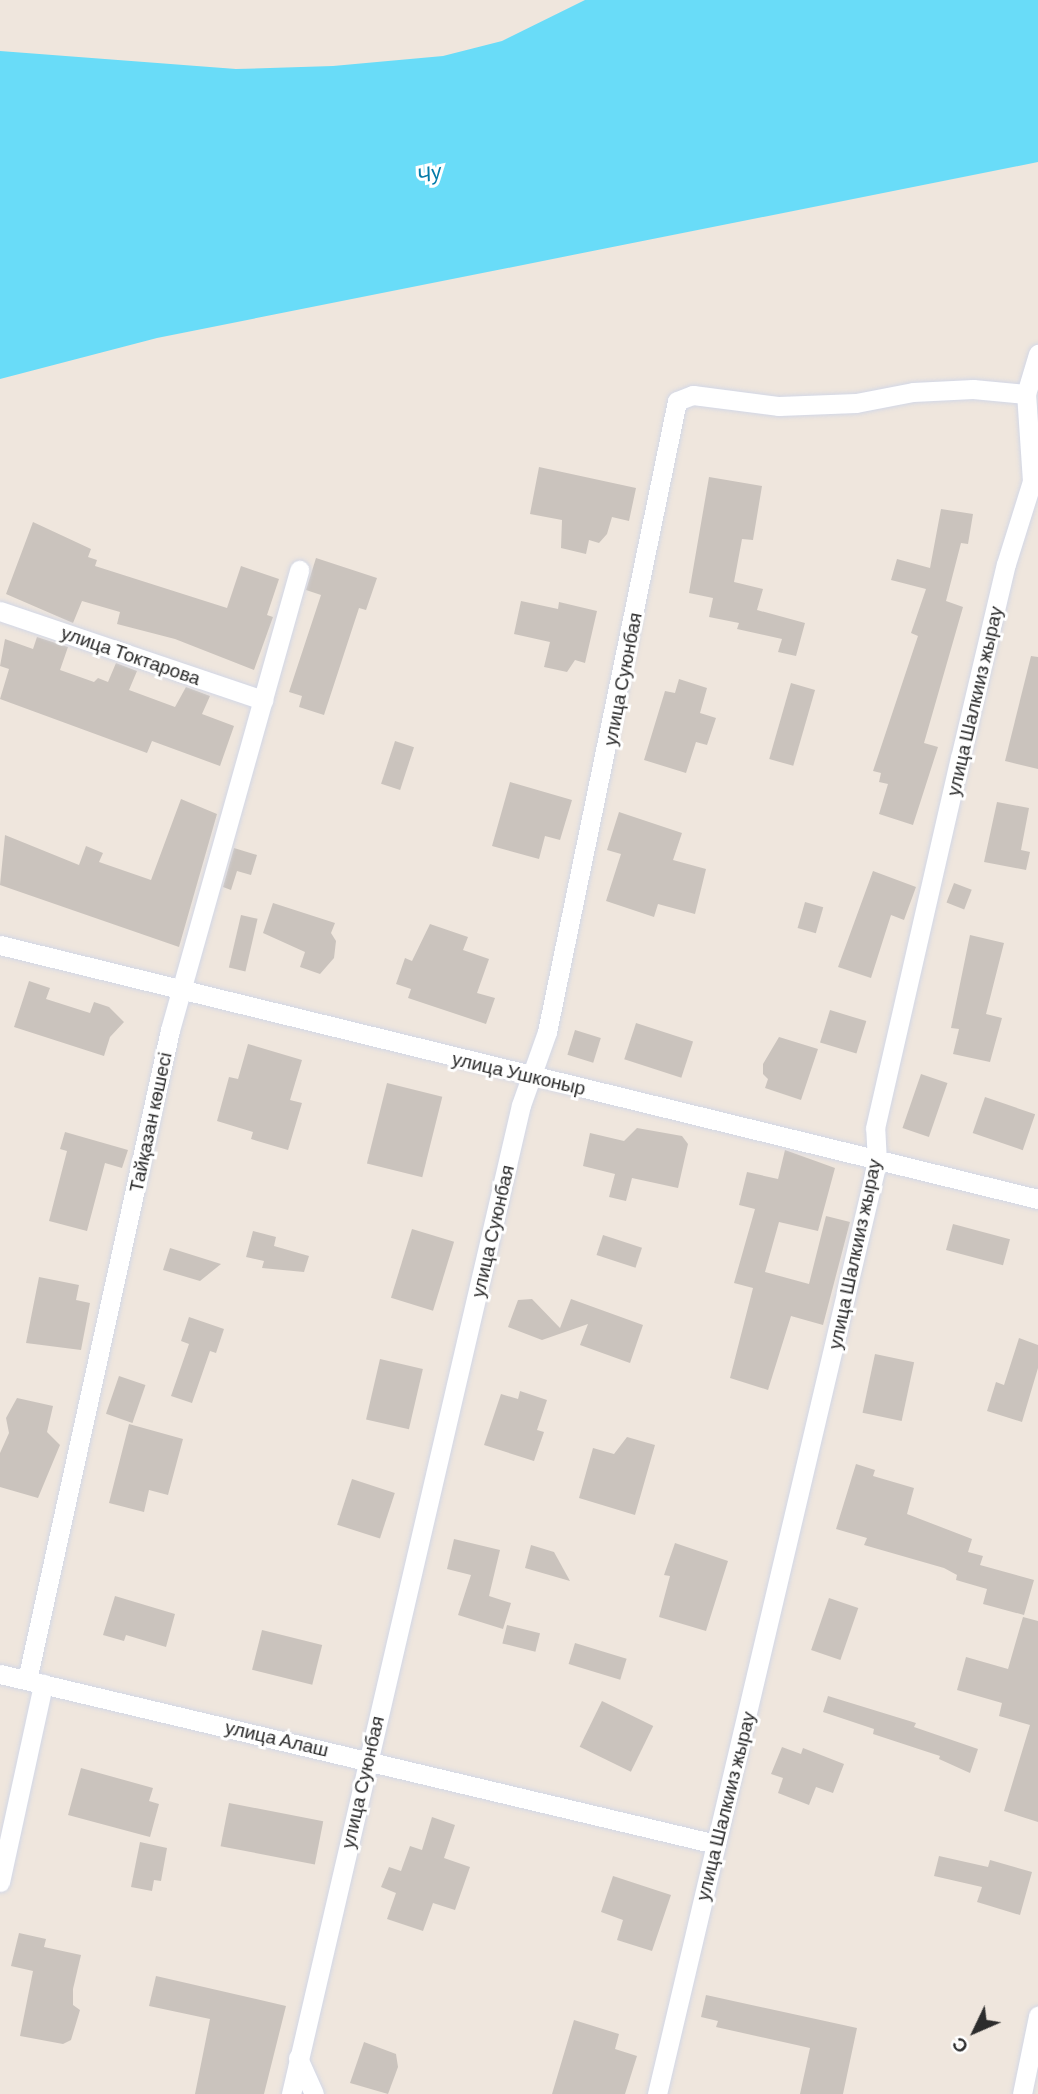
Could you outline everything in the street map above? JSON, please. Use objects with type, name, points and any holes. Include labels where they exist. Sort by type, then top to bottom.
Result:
[{"type":"street","name":"улица Шалкииз жырау","points":[[656,2094],[877,1162],[875,1128],[1003,577],[1035,482],[1026,394],[1034,363]]},
{"type":"street","name":"улица Суюнбая","points":[[291,2094],[367,1759],[530,1076],[547,1032],[601,789],[677,401],[693,395],[779,407],[856,403],[913,392],[973,388],[1026,394]]},
{"type":"street","name":"Тайқазан көшесі","points":[[0,1882],[35,1682],[181,991],[299,570]]},
{"type":"street","name":"улица Токтарова","points":[[0,611],[262,700]]},
{"type":"street","name":"улица Ушконыр","points":[[0,945],[530,1076],[818,1143],[877,1162],[1038,1199]]},
{"type":"street","name":"улица Алаш","points":[[0,1674],[716,1844]]},
{"type":"street","points":[[1022,2094],[1038,2016]]},
{"type":"street","points":[[298,2058],[314,2094]]},
{"type":"water","name":"Чу","points":[[585,0],[1038,0],[1038,162],[157,338],[0,379],[0,51],[236,69],[333,66],[443,56],[502,41]]},
{"type":"building","points":[[539,467],[636,488],[629,521],[612,517],[607,534],[599,543],[589,540],[586,554],[561,548],[562,520],[530,514]]},
{"type":"building","points":[[709,477],[762,486],[753,540],[742,539],[734,582],[763,589],[757,610],[805,623],[796,656],[778,652],[782,639],[737,629],[739,623],[709,617],[713,598],[689,593]]},
{"type":"building","points":[[941,509],[973,514],[968,544],[961,543],[946,601],[963,607],[924,743],[938,747],[913,825],[879,814],[888,784],[879,782],[881,773],[873,771],[918,636],[911,633],[926,589],[891,580],[897,559],[930,568]]},
{"type":"building","points":[[33,522],[91,549],[88,557],[97,560],[95,566],[227,608],[241,566],[279,579],[267,615],[273,617],[254,670],[175,639],[117,624],[120,612],[82,601],[73,623],[6,594]]},
{"type":"building","points":[[316,558],[377,578],[366,610],[359,608],[324,715],[299,707],[302,696],[289,692],[321,595],[306,590]]},
{"type":"building","points":[[521,601],[558,609],[559,602],[597,611],[585,663],[575,660],[567,672],[544,667],[550,642],[514,634]]},
{"type":"building","points":[[37,637],[68,647],[60,670],[94,682],[98,678],[108,682],[116,663],[137,671],[129,690],[175,707],[186,687],[210,696],[202,714],[234,726],[220,766],[152,741],[147,753],[0,699],[9,669],[0,666],[5,639],[33,649]]},
{"type":"building","points":[[1031,656],[1038,657],[1038,769],[1005,761]]},
{"type":"building","points":[[679,679],[707,688],[700,713],[716,718],[707,745],[696,742],[686,773],[644,760],[665,691],[675,693]]},
{"type":"building","points":[[791,683],[815,690],[793,766],[769,759]]},
{"type":"building","points":[[395,741],[414,747],[400,790],[381,784]]},
{"type":"building","points":[[510,782],[572,800],[560,840],[545,836],[539,859],[492,846]]},
{"type":"building","points":[[181,799],[217,814],[179,947],[0,885],[5,835],[79,865],[86,846],[103,853],[99,862],[151,880]]},
{"type":"building","points":[[997,802],[1029,808],[1021,850],[1030,852],[1026,870],[984,862]]},
{"type":"building","points":[[619,812],[682,833],[673,860],[706,869],[695,914],[658,904],[654,917],[606,901],[621,854],[607,850]]},
{"type":"building","points":[[234,848],[257,855],[251,875],[237,871],[231,890],[223,887]]},
{"type":"building","points":[[873,871],[916,887],[904,920],[891,915],[871,978],[838,967]]},
{"type":"building","points":[[954,883],[972,890],[964,909],[946,903]]},
{"type":"building","points":[[805,902],[823,907],[816,933],[798,928]]},
{"type":"building","points":[[273,903],[335,923],[331,933],[336,941],[334,958],[320,974],[300,967],[305,952],[263,933]]},
{"type":"building","points":[[241,915],[258,919],[245,971],[229,968]]},
{"type":"building","points":[[430,924],[468,937],[463,950],[489,959],[477,993],[495,998],[486,1024],[408,998],[411,989],[396,984],[405,958],[412,961]]},
{"type":"building","points":[[970,935],[1004,943],[986,1014],[1002,1018],[990,1062],[953,1054],[959,1029],[951,1028]]},
{"type":"building","points":[[29,981],[50,988],[46,999],[90,1013],[94,1002],[109,1007],[124,1022],[110,1037],[104,1056],[14,1027]]},
{"type":"building","points":[[830,1010],[866,1021],[856,1054],[820,1043]]},
{"type":"building","points":[[636,1023],[693,1042],[681,1078],[624,1059]]},
{"type":"building","points":[[575,1030],[601,1038],[593,1063],[567,1055]]},
{"type":"building","points":[[779,1037],[818,1049],[801,1100],[765,1088],[768,1079],[763,1074],[763,1064]]},
{"type":"building","points":[[248,1044],[302,1060],[290,1100],[302,1103],[288,1150],[251,1139],[253,1132],[217,1121],[229,1077],[238,1079]]},
{"type":"building","points":[[921,1074],[947,1083],[929,1137],[902,1128]]},
{"type":"building","points":[[387,1083],[442,1097],[422,1177],[367,1164]]},
{"type":"building","points":[[985,1097],[1035,1114],[1023,1150],[973,1133]]},
{"type":"building","points":[[637,1128],[682,1136],[688,1144],[678,1188],[632,1178],[626,1201],[609,1197],[615,1174],[583,1166],[590,1133],[624,1141]]},
{"type":"building","points":[[65,1132],[128,1150],[122,1168],[105,1163],[87,1231],[49,1221],[67,1151],[60,1149]]},
{"type":"building","points":[[785,1150],[835,1168],[818,1231],[779,1222],[765,1272],[809,1284],[826,1216],[850,1222],[823,1325],[791,1316],[768,1390],[730,1378],[753,1288],[734,1283],[755,1209],[739,1205],[747,1172],[778,1179]]},
{"type":"building","points":[[953,1224],[1010,1239],[1003,1265],[946,1250]]},
{"type":"building","points":[[412,1229],[454,1242],[433,1311],[391,1298]]},
{"type":"building","points":[[253,1231],[276,1237],[274,1246],[309,1256],[304,1272],[262,1268],[264,1261],[246,1257]]},
{"type":"building","points":[[603,1235],[642,1248],[636,1268],[597,1255]]},
{"type":"building","points":[[170,1248],[221,1264],[200,1281],[163,1270]]},
{"type":"building","points":[[39,1277],[79,1285],[76,1300],[90,1303],[81,1350],[26,1343]]},
{"type":"building","points":[[532,1299],[560,1328],[571,1299],[643,1325],[630,1363],[580,1345],[588,1324],[542,1340],[508,1327],[518,1300]]},
{"type":"building","points":[[189,1317],[224,1329],[216,1353],[210,1351],[192,1403],[171,1396],[189,1344],[181,1341]]},
{"type":"building","points":[[1019,1338],[1038,1345],[1038,1368],[1022,1422],[987,1411],[996,1382],[1004,1385]]},
{"type":"building","points":[[875,1354],[914,1362],[902,1421],[863,1413]]},
{"type":"building","points":[[380,1359],[423,1369],[409,1429],[366,1419]]},
{"type":"building","points":[[119,1376],[145,1385],[132,1423],[106,1414]]},
{"type":"building","points":[[520,1391],[547,1400],[537,1430],[544,1432],[534,1461],[484,1445],[501,1394],[518,1399]]},
{"type":"building","points":[[17,1398],[53,1406],[47,1432],[60,1445],[38,1498],[0,1487],[0,1453],[9,1433],[6,1418]]},
{"type":"building","points":[[129,1424],[183,1439],[168,1495],[149,1490],[144,1512],[109,1503]]},
{"type":"building","points":[[627,1437],[655,1445],[635,1515],[579,1498],[593,1448],[614,1454]]},
{"type":"building","points":[[856,1464],[875,1470],[873,1476],[914,1488],[907,1514],[972,1539],[968,1552],[983,1556],[980,1565],[1034,1580],[1024,1615],[983,1604],[987,1589],[956,1580],[957,1575],[944,1568],[864,1545],[867,1538],[836,1529]]},
{"type":"building","points":[[352,1479],[395,1493],[380,1539],[337,1525]]},
{"type":"building","points":[[454,1539],[500,1550],[489,1596],[511,1603],[503,1629],[458,1615],[471,1575],[447,1569]]},
{"type":"building","points":[[675,1543],[728,1561],[706,1631],[659,1617],[670,1576],[664,1575]]},
{"type":"building","points":[[531,1545],[554,1552],[570,1581],[525,1568]]},
{"type":"building","points":[[115,1596],[175,1614],[166,1647],[126,1635],[124,1641],[103,1635]]},
{"type":"building","points":[[829,1598],[858,1608],[840,1660],[811,1650]]},
{"type":"building","points":[[1023,1617],[1038,1621],[1038,1822],[1004,1811],[1030,1725],[999,1716],[1002,1703],[957,1690],[966,1657],[1008,1669]]},
{"type":"building","points":[[507,1625],[540,1633],[535,1652],[502,1643]]},
{"type":"building","points":[[262,1630],[322,1645],[312,1685],[252,1670]]},
{"type":"building","points":[[575,1643],[627,1659],[620,1680],[569,1664]]},
{"type":"building","points":[[828,1696],[916,1723],[914,1727],[978,1749],[970,1773],[939,1759],[940,1756],[873,1734],[874,1729],[823,1712]]},
{"type":"building","points":[[602,1701],[653,1726],[631,1772],[580,1747]]},
{"type":"building","points":[[782,1747],[801,1754],[803,1748],[844,1764],[833,1793],[816,1787],[809,1805],[778,1793],[783,1778],[771,1774]]},
{"type":"building","points":[[81,1768],[153,1788],[149,1801],[159,1804],[150,1837],[68,1815]]},
{"type":"building","points":[[229,1803],[323,1821],[315,1865],[221,1846]]},
{"type":"building","points":[[432,1817],[455,1825],[444,1858],[470,1867],[455,1910],[433,1903],[423,1931],[387,1919],[396,1893],[381,1887],[389,1867],[401,1871],[410,1846],[422,1850]]},
{"type":"building","points":[[140,1842],[167,1848],[161,1881],[154,1880],[152,1891],[131,1887]]},
{"type":"building","points":[[939,1856],[988,1867],[990,1860],[1032,1872],[1020,1915],[977,1902],[982,1887],[934,1876]]},
{"type":"building","points":[[613,1876],[671,1895],[652,1951],[617,1940],[623,1920],[601,1912]]},
{"type":"building","points":[[19,1933],[46,1939],[44,1947],[81,1955],[73,1989],[73,2005],[80,2010],[71,2040],[63,2044],[20,2036],[33,1971],[11,1966]]},
{"type":"building","points":[[156,1976],[286,2006],[264,2094],[195,2094],[210,2019],[149,2006]]},
{"type":"building","points":[[706,1995],[857,2028],[843,2094],[800,2094],[810,2048],[716,2027],[718,2021],[701,2017]]},
{"type":"building","points":[[574,2020],[619,2034],[615,2049],[637,2056],[625,2094],[552,2094]]},
{"type":"building","points":[[364,2042],[396,2054],[398,2067],[388,2094],[350,2083]]}]
